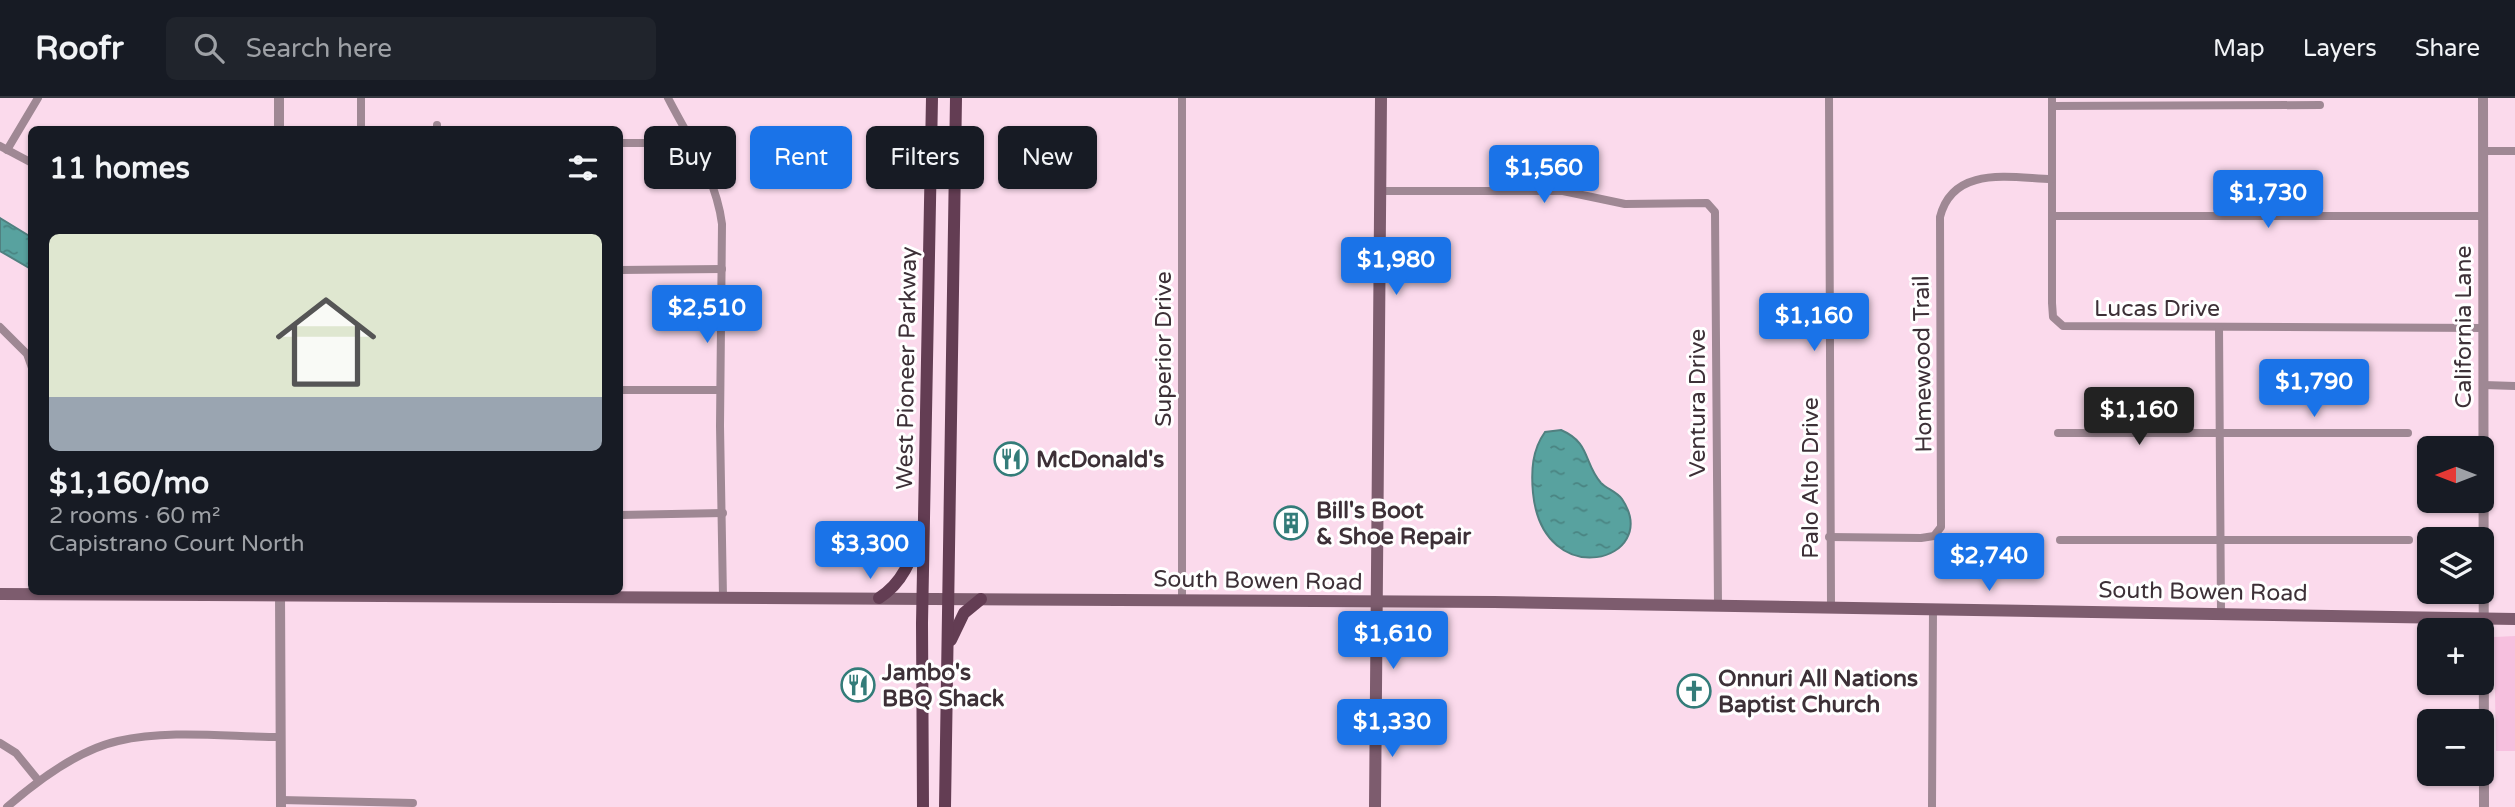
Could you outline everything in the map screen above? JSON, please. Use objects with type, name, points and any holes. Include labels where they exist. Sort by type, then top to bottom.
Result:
[{"type":"main road","name":"West Pioneer Parkway","points":[[923,807],[922,598],[933,98]]},
{"type":"main road","name":"West Pioneer Parkway","points":[[945,807],[956,98]]},
{"type":"main road","points":[[1375,807],[1381,98]]},
{"type":"main road","points":[[928,320],[951,325]]},
{"type":"main road","points":[[879,598],[897,584],[905,573],[925,515]]},
{"type":"main road","name":"South Bowen Road","points":[[0,594],[28,593]]},
{"type":"main road","name":"South Bowen Road","points":[[532,595],[1718,605],[2484,616],[2515,619]]},
{"type":"main road","points":[[947,654],[954,629],[964,613],[981,598]]},
{"type":"street","points":[[28,161],[4,148],[38,98]]},
{"type":"street","points":[[279,98],[279,126]]},
{"type":"street","points":[[361,98],[361,126]]},
{"type":"street","points":[[668,98],[683,126]]},
{"type":"street","name":"Superior Drive","points":[[1182,98],[1182,600]]},
{"type":"street","name":"Palo Alto Drive","points":[[1829,98],[1831,607]]},
{"type":"street","name":"California Lane","points":[[2483,98],[2484,807]]},
{"type":"street","points":[[2052,102],[2320,105]]},
{"type":"street","name":"Lucas Drive","points":[[2052,102],[2053,317],[2063,326],[2484,328]]},
{"type":"street","points":[[623,143],[644,143]]},
{"type":"street","points":[[2483,150],[2515,151]]},
{"type":"street","name":"Homewood Trail","points":[[1829,537],[1921,538],[1937,533],[1943,511],[1940,217],[1944,204],[1963,182],[1978,178],[2052,179]]},
{"type":"street","points":[[714,189],[720,206],[722,269],[720,390],[723,597]]},
{"type":"street","name":"Ventura Drive","points":[[1381,191],[1563,191],[1625,204],[1707,203],[1715,212],[1718,605]]},
{"type":"street","points":[[2052,216],[2483,216]]},
{"type":"street","points":[[623,270],[722,269]]},
{"type":"street","points":[[0,327],[28,357]]},
{"type":"street","points":[[2219,327],[2221,612]]},
{"type":"street","points":[[2484,385],[2515,386]]},
{"type":"street","points":[[623,390],[720,390]]},
{"type":"street","points":[[2058,433],[2408,433]]},
{"type":"street","points":[[623,515],[723,513]]},
{"type":"street","points":[[2060,540],[2409,540]]},
{"type":"street","points":[[280,595],[281,804],[413,803]]},
{"type":"street","points":[[1932,807],[1933,608]]},
{"type":"street","points":[[7,807],[38,780],[117,741],[165,736],[281,737]]},
{"type":"street","points":[[0,743],[16,753],[38,780]]},
{"type":"shaded area","points":[[2515,636],[2515,751],[2496,751],[2494,637]]},
{"type":"water","points":[[0,218],[28,235],[28,267],[0,251]]},
{"type":"water","points":[[1561,430],[1571,435],[1582,447],[1601,483],[1622,499],[1630,521],[1627,538],[1614,551],[1597,557],[1576,556],[1557,545],[1541,525],[1533,493],[1533,461],[1545,432]]},
{"type":"place","name":"McDonald's","points":[[1011,459]]},
{"type":"place","name":"Bill's Boot & Shoe Repair","points":[[1291,523]]},
{"type":"place","name":"Jambo's BBQ Shack","points":[[858,685]]},
{"type":"place","name":"Onnuri All Nations Baptist Church","points":[[1694,691]]}]
